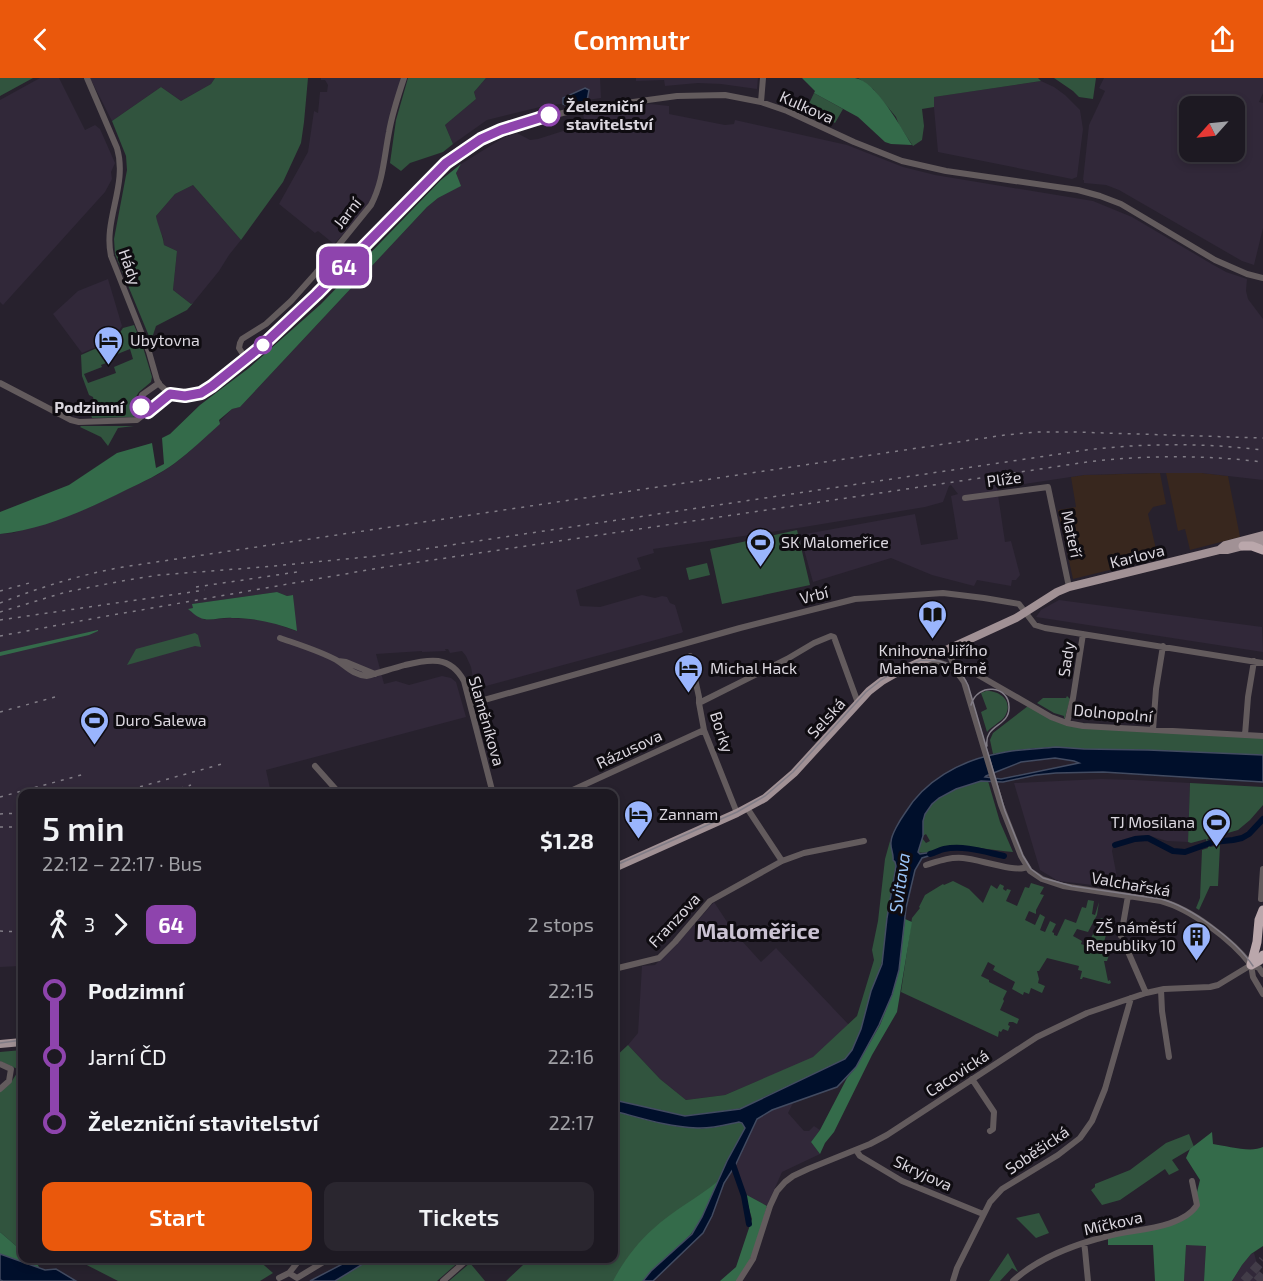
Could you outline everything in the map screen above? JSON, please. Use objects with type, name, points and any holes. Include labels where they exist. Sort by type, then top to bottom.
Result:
[{"type":"highway","points":[[1243,546],[1263,550]]},
{"type":"highway","points":[[1251,965],[1263,910]]},
{"type":"highway","points":[[1251,965],[1260,960],[1263,955]]},
{"type":"main road","name":"Karlova","points":[[1219,550],[1226,545],[1263,535]]},
{"type":"main road","name":"Karlova","points":[[1066,588],[1263,541]]},
{"type":"main road","name":"Selská","points":[[618,866],[737,813],[749,812],[786,782],[869,691],[882,681],[1026,612],[1066,588]]},
{"type":"main road","points":[[0,1044],[18,1042]]},
{"type":"street","name":"Hády","points":[[87,78],[120,160],[120,181],[110,224],[111,256],[159,383],[170,394]]},
{"type":"street","name":"Jarní","points":[[246,359],[239,348],[242,339],[266,324],[291,301],[370,205],[381,180],[389,131],[404,78]]},
{"type":"street","points":[[761,102],[763,78]]},
{"type":"street","name":"Kulkova","points":[[170,394],[185,396],[201,393],[246,359],[296,315],[446,163],[481,139],[501,130],[550,115],[665,98],[724,95],[761,102],[902,161],[946,171],[1078,190],[1100,196],[1121,204],[1215,260],[1247,274],[1263,278]]},
{"type":"street","points":[[0,383],[75,422],[132,421],[140,418],[170,394]]},
{"type":"street","points":[[148,412],[141,407],[140,401],[142,396],[159,383]]},
{"type":"street","name":"Plíže","points":[[965,498],[1048,487]]},
{"type":"street","name":"Mateří","points":[[1048,487],[1066,588]]},
{"type":"street","name":"Vrbí","points":[[470,704],[692,641],[860,598],[949,593],[1019,604],[1035,625],[1045,628],[1263,663]]},
{"type":"street","name":"Sady","points":[[1067,723],[1083,634]]},
{"type":"street","points":[[699,704],[831,636],[834,637],[858,703]]},
{"type":"street","name":"Slaměníkova","points":[[280,638],[375,674],[421,661],[434,660],[449,664],[457,670],[464,681],[492,789]]},
{"type":"street","points":[[1153,730],[1156,689],[1163,646]]},
{"type":"street","points":[[947,649],[966,687],[1006,819],[1027,867]]},
{"type":"street","name":"Borky","points":[[690,656],[704,730],[737,813]]},
{"type":"street","name":"Dolnopolní","points":[[921,662],[942,663],[956,671],[974,672],[1051,717],[1067,723],[1083,726],[1263,736]]},
{"type":"street","points":[[1245,735],[1254,662]]},
{"type":"street","name":"Rázusova","points":[[575,789],[704,730]]},
{"type":"street","points":[[315,766],[336,789]]},
{"type":"street","points":[[749,812],[782,861]]},
{"type":"street","name":"Franzova","points":[[618,968],[659,958],[710,901],[782,861],[804,853],[864,841]]},
{"type":"street","name":"Valchařská","points":[[926,865],[946,858],[954,858],[1020,869],[1027,867],[1035,876],[1052,883],[1161,900],[1197,918],[1237,948],[1251,965]]},
{"type":"street","points":[[1261,899],[1263,868]]},
{"type":"street","points":[[1121,936],[1128,896]]},
{"type":"street","points":[[1126,947],[1146,993]]},
{"type":"street","points":[[1263,974],[1259,968],[1251,965],[1252,977],[1263,994]]},
{"type":"street","name":"Cacovická","points":[[740,1281],[753,1259],[777,1191],[793,1176],[887,1135],[1037,1037],[1088,1012],[1146,993],[1218,985],[1251,965]]},
{"type":"street","points":[[1161,990],[1169,1057]]},
{"type":"street","name":"Soběšická","points":[[953,1281],[957,1268],[990,1202],[1002,1189],[1058,1155],[1080,1138],[1092,1121],[1105,1089],[1131,998]]},
{"type":"street","points":[[0,1064],[11,1069],[9,1081],[0,1089]]},
{"type":"street","points":[[972,1079],[994,1112],[993,1129],[990,1131]]},
{"type":"street","name":"Skryjova","points":[[856,1150],[860,1156],[902,1181],[983,1214]]},
{"type":"street","name":"Míčkova","points":[[1013,1281],[1034,1266],[1083,1243],[1180,1219],[1195,1209],[1197,1205],[1192,1181]]},
{"type":"street","points":[[1083,1243],[1088,1281]]},
{"type":"street","points":[[279,1278],[289,1273],[297,1263]]},
{"type":"street","points":[[289,1273],[297,1278],[322,1263]]},
{"type":"street","points":[[443,1281],[463,1263]]},
{"type":"shaded area","points":[[40,78],[59,78],[85,130],[95,125],[100,129],[115,163],[111,172],[112,179],[105,192],[3,305],[0,302],[0,100]]},
{"type":"shaded area","points":[[90,78],[215,78],[211,84],[181,101],[161,87],[112,121]]},
{"type":"shaded area","points":[[321,78],[401,78],[375,191],[358,218],[334,244],[318,231],[315,233],[279,204],[308,152],[314,111],[318,113],[320,92],[327,92],[328,85]]},
{"type":"shaded area","points":[[486,78],[600,78],[601,98],[540,107],[487,120],[453,144],[445,125],[476,99],[474,92]]},
{"type":"shaded area","points":[[636,78],[758,78],[757,89],[698,83],[665,86],[664,80],[636,81]]},
{"type":"shaded area","points":[[1104,78],[1263,78],[1263,93],[1259,102],[1263,103],[1263,228],[1254,265],[1242,261],[1119,190],[1106,185],[1084,183],[1089,125],[1105,91],[1099,88]]},
{"type":"shaded area","points":[[1041,81],[1065,95],[1080,110],[1083,129],[1077,177],[1072,179],[938,152],[933,97]]},
{"type":"shaded area","points":[[651,104],[669,106],[669,114],[725,125],[734,124],[735,120],[847,145],[903,167],[935,175],[1093,201],[1132,217],[1226,272],[1247,279],[1248,299],[1263,319],[1263,480],[1202,473],[1147,473],[1084,475],[997,488],[1005,542],[1011,541],[1020,575],[1016,580],[1012,580],[1011,586],[977,580],[974,586],[932,575],[891,558],[813,582],[800,535],[915,514],[921,545],[958,539],[951,496],[958,494],[951,485],[943,502],[925,507],[653,549],[654,553],[637,558],[641,569],[576,590],[580,606],[600,607],[642,595],[655,598],[667,597],[670,603],[675,605],[683,632],[681,633],[475,689],[471,667],[462,651],[450,653],[448,649],[445,649],[446,651],[376,654],[384,684],[396,681],[409,685],[442,676],[451,678],[456,682],[466,717],[266,770],[270,789],[18,789],[18,966],[0,967],[0,534],[13,533],[88,508],[157,475],[174,464],[232,409],[240,407],[427,207],[460,186],[456,172],[461,164],[503,138],[517,133],[530,140],[538,139],[585,124],[583,114]],"holes":[[[277,592],[287,596],[293,595],[296,631],[268,621],[230,618],[205,620],[189,609],[193,608],[193,604]]]},
{"type":"shaded area","points":[[193,185],[241,240],[191,304],[173,290],[177,251],[164,245],[156,216],[175,194]]},
{"type":"shaded area","points":[[108,279],[122,326],[112,340],[82,353],[53,314],[78,291]]},
{"type":"shaded area","points":[[1160,473],[1166,504],[1153,507],[1148,514],[1158,558],[1073,579],[1058,510],[1076,507],[1071,477]]},
{"type":"shaded area","points":[[1166,473],[1228,476],[1240,537],[1190,550],[1185,529],[1178,531]]},
{"type":"shaded area","points":[[1059,600],[1262,627],[1263,652],[1036,617],[1041,610]]},
{"type":"shaded area","points":[[1101,779],[1190,783],[1188,842],[1167,841],[1147,835],[1114,842],[1112,851],[1119,888],[1058,881],[1040,870],[1014,783]]},
{"type":"shaded area","points":[[714,902],[733,931],[761,962],[776,948],[849,1025],[813,1058],[725,1095],[686,1100],[660,1079],[628,1045],[638,1033],[642,966],[655,965]]},
{"type":"shaded area","points":[[793,1103],[788,1113],[804,1131],[809,1131],[814,1126],[820,1130],[811,1142],[820,1154],[782,1172],[767,1206],[745,1194],[736,1163],[757,1118]]},
{"type":"shaded area","points":[[1186,1244],[1206,1246],[1204,1281],[1184,1281]]},
{"type":"shaded area","points":[[1254,1253],[1262,1281],[1232,1281],[1242,1265]]},
{"type":"green space","points":[[0,78],[33,78],[0,96]]},
{"type":"green space","points":[[215,78],[308,78],[301,143],[283,182],[241,240],[193,185],[175,194],[156,216],[164,245],[177,251],[173,290],[191,304],[193,303],[187,310],[156,326],[151,341],[115,254],[114,239],[127,170],[126,156],[112,121],[161,87],[181,101],[211,84]]},
{"type":"green space","points":[[408,78],[486,78],[474,92],[476,99],[445,125],[453,144],[443,152],[410,163],[401,171],[390,163],[396,120]]},
{"type":"green space","points":[[802,78],[855,78],[863,81],[887,106],[912,145],[885,142],[858,117],[814,93],[815,91]]},
{"type":"green space","points":[[858,78],[1038,78],[1041,81],[934,97],[934,107],[922,109],[924,126],[922,140],[913,146],[896,117],[873,89]]},
{"type":"green space","points":[[1054,78],[1096,78],[1093,99],[1079,97]]},
{"type":"green space","points":[[814,93],[843,109],[835,123],[807,108]]},
{"type":"green space","points":[[461,164],[456,173],[461,186],[438,198],[427,207],[240,407],[232,409],[219,420],[220,424],[181,458],[151,478],[80,511],[33,528],[0,534],[0,512],[69,485],[117,453],[152,443],[156,468],[164,464],[162,438],[170,434],[200,405],[249,368],[321,304],[441,180]]},
{"type":"green space","points":[[134,325],[152,377],[151,382],[135,398],[138,415],[92,418],[89,408],[95,405],[82,376],[81,355],[115,340],[123,328]],"holes":[[[130,349],[133,359],[114,367],[116,373],[88,383],[84,374],[102,367],[101,365],[111,361],[110,357]]]},
{"type":"green space","points":[[81,426],[134,426],[118,428],[108,446],[101,437]]},
{"type":"green space","name":"SK Malomeřice","points":[[797,530],[810,585],[722,604],[710,549]]},
{"type":"green space","points":[[707,563],[710,575],[689,580],[686,568]]},
{"type":"green space","points":[[277,592],[287,596],[293,595],[297,631],[273,623],[249,619],[204,619],[188,609],[193,608],[192,604]]},
{"type":"green space","points":[[98,630],[89,635],[0,656],[0,652]]},
{"type":"green space","points":[[195,633],[198,635],[201,647],[195,646],[127,665],[136,649]]},
{"type":"green space","points":[[996,692],[1004,698],[1008,706],[1005,716],[987,732],[981,712],[987,709],[981,693]]},
{"type":"green space","points":[[1067,696],[1070,699],[1064,719],[1064,716],[1037,703],[1043,698],[1066,698]]},
{"type":"green space","points":[[1028,706],[1054,721],[1263,738],[1263,755],[1056,747],[993,754],[990,740],[993,733]]},
{"type":"green space","points":[[988,781],[1000,822],[1013,852],[950,846],[917,852],[922,838],[926,843],[930,841],[926,834],[923,836],[923,821],[931,805],[954,790]]},
{"type":"green space","name":"TJ Mosilana","points":[[1190,783],[1263,787],[1263,805],[1250,820],[1238,830],[1207,839],[1210,847],[1220,845],[1218,886],[1210,886],[1199,910],[1196,908],[1200,898],[1202,850],[1208,848],[1206,839],[1188,842]]},
{"type":"green space","points":[[890,841],[896,866],[883,958],[861,1029],[852,1050],[845,1059],[744,1108],[680,1116],[618,1101],[618,1054],[628,1045],[660,1079],[686,1100],[725,1095],[813,1057],[857,1016],[874,960],[872,950],[878,921],[885,859]]},
{"type":"green space","points":[[953,881],[969,889],[983,903],[991,885],[997,889],[1000,884],[1006,891],[1011,890],[1006,901],[1017,906],[1025,887],[1029,888],[1031,883],[1044,887],[1040,894],[1044,895],[1036,914],[1029,911],[1025,920],[1035,925],[1040,914],[1045,917],[1040,930],[1045,932],[1050,921],[1056,924],[1052,932],[1057,936],[1065,919],[1076,923],[1082,907],[1086,908],[1088,900],[1094,901],[1092,914],[1095,915],[1099,902],[1097,915],[1088,932],[1077,929],[1073,936],[1082,941],[1081,944],[1087,946],[1101,918],[1110,922],[1103,945],[1112,946],[1107,961],[1104,961],[1108,981],[1110,980],[1111,983],[1083,977],[1080,979],[1082,971],[1078,970],[1079,966],[1047,958],[1037,971],[1038,983],[1045,986],[1042,993],[1031,988],[1029,994],[1024,992],[1023,995],[1012,989],[1015,982],[993,970],[995,966],[988,962],[981,976],[1007,991],[1000,1010],[1019,1019],[1017,1024],[1009,1022],[1008,1031],[1003,1029],[999,1031],[998,1037],[901,992],[912,918],[920,908],[925,895]]},
{"type":"green space","points":[[905,919],[912,922],[897,1012],[872,1055],[834,1132],[820,1154],[811,1142],[880,1025],[892,995],[899,970]]},
{"type":"green space","points":[[18,1050],[18,1069],[0,1061],[0,1052]]},
{"type":"green space","points":[[18,1073],[18,1248],[0,1232],[0,1092]]},
{"type":"green space","points":[[618,1112],[676,1126],[708,1128],[739,1122],[745,1126],[702,1217],[643,1281],[506,1281],[523,1265],[520,1263],[618,1263]]},
{"type":"green space","points":[[1212,1132],[1213,1144],[1246,1149],[1263,1147],[1263,1246],[1251,1254],[1232,1281],[1204,1281],[1206,1246],[1186,1245],[1184,1281],[1155,1281],[1153,1245],[1108,1245],[1108,1237],[1153,1229],[1196,1210],[1200,1180],[1186,1158],[1190,1149]]},
{"type":"green space","points":[[1189,1134],[1194,1147],[1172,1160],[1179,1170],[1169,1175],[1165,1169],[1120,1200],[1102,1205],[1091,1190],[1095,1184],[1130,1170],[1166,1143]]},
{"type":"green space","points":[[718,1181],[695,1229],[643,1281],[613,1281],[631,1253],[647,1234]]},
{"type":"green space","points":[[745,1194],[767,1206],[755,1249],[736,1281],[720,1281],[736,1267],[752,1219]]},
{"type":"green space","points":[[1039,1213],[1049,1233],[1036,1238],[1016,1218]]},
{"type":"green space","points":[[0,1232],[18,1248],[18,1261],[0,1254]]},
{"type":"green space","points":[[1008,1253],[1018,1272],[1012,1268],[1000,1281],[989,1281]]},
{"type":"green space","points":[[24,1263],[36,1263],[39,1267]]},
{"type":"green space","points":[[83,1263],[262,1263],[273,1273],[260,1281],[118,1281]]},
{"type":"green space","points":[[364,1263],[457,1263],[437,1281],[335,1281]]},
{"type":"green space","points":[[470,1263],[485,1281],[449,1281]]},
{"type":"water","points":[[585,88],[589,90],[587,101],[563,104],[563,98]]},
{"type":"water","name":"Svitava","points":[[1056,747],[1263,755],[1263,782],[1103,772],[1056,773],[1003,782],[981,781],[956,789],[939,798],[925,814],[923,836],[918,852],[920,854],[937,850],[938,853],[922,858],[915,870],[906,908],[899,970],[892,995],[856,1067],[837,1087],[772,1110],[757,1119],[735,1166],[724,1183],[703,1233],[653,1281],[643,1281],[692,1234],[745,1128],[739,1122],[702,1128],[665,1124],[618,1112],[618,1101],[685,1116],[740,1109],[845,1059],[852,1050],[861,1029],[871,991],[882,964],[896,866],[893,860],[891,839],[896,828],[922,791],[944,774],[983,757],[1018,750]],"holes":[[[1055,758],[1079,763],[1001,779],[985,777],[1021,762]]]},
{"type":"water","points":[[0,1254],[18,1260],[18,1263],[25,1263],[45,1270],[56,1269],[76,1281],[3,1281],[0,1280]]},
{"type":"water","points":[[344,1263],[364,1263],[335,1281],[310,1281]]},
{"type":"waterway","points":[[1115,845],[1148,838],[1173,851],[1185,852],[1213,842],[1242,838],[1263,819]]},
{"type":"waterway","points":[[930,854],[944,849],[959,848],[1004,856]]},
{"type":"waterway","points":[[732,1162],[744,1196],[749,1224]]},
{"type":"tunnel","points":[[1244,1281],[1263,1260]]},
{"type":"tunnel","points":[[1257,1281],[1263,1274]]},
{"type":"tram line","points":[[618,864],[737,812],[765,796],[793,772],[866,692],[881,680],[921,660],[939,661],[956,669],[968,685],[1005,811],[1023,856],[1031,869],[1043,878],[1072,886],[1161,899],[1173,903],[1199,917],[1224,935],[1253,966]]},
{"type":"tram line","points":[[971,705],[980,693],[993,689],[999,691],[1008,700],[1008,714],[989,733],[987,746]]},
{"type":"tram line","points":[[0,1043],[18,1041]]},
{"type":"railway","points":[[0,603],[60,582],[123,567],[1005,435],[1074,432],[1263,438]]},
{"type":"railway","points":[[0,612],[66,592],[159,575],[377,556],[1086,450],[1174,445],[1263,450]]},
{"type":"railway","points":[[0,636],[379,568],[1087,462],[1175,457],[1263,462]]},
{"type":"railway","points":[[196,587],[297,572]]},
{"type":"railway","points":[[0,591],[33,582]]},
{"type":"railway","points":[[0,620],[205,590]]},
{"type":"railway","points":[[0,712],[55,697]]},
{"type":"railway","points":[[132,789],[222,764]]},
{"type":"railway","points":[[30,789],[85,774]]},
{"type":"railway","points":[[179,789],[191,785]]},
{"type":"railway","points":[[0,797],[18,792]]},
{"type":"railway","points":[[0,814],[18,813]]},
{"type":"railway","points":[[0,827],[18,827]]},
{"type":"railway","points":[[0,931],[18,932]]},
{"type":"bus line","name":"64","points":[[141,407],[148,412],[170,394],[185,396],[201,393],[212,386],[296,315],[446,163],[481,139],[501,130],[549,115]]},
{"type":"place","name":"Železniční stavitelství","points":[[549,115]]},
{"type":"place","name":"Ubytovna","points":[[109,366]]},
{"type":"place","name":"Podzimní","points":[[141,407]]},
{"type":"place","name":"SK Malomeřice","points":[[760,568]]},
{"type":"place","name":"Knihovna Jiřího Mahena v Brně","points":[[933,640]]},
{"type":"place","name":"Michal Hack","points":[[689,694]]},
{"type":"place","name":"Duro Salewa","points":[[94,746]]},
{"type":"place","name":"Zannam","points":[[638,840]]},
{"type":"place","name":"TJ Mosilana","points":[[1216,848]]},
{"type":"place","name":"ZŠ náměstí Republiky 10","points":[[1197,962]]},
{"type":"district","name":"Maloměřice","points":[[758,931]]}]
